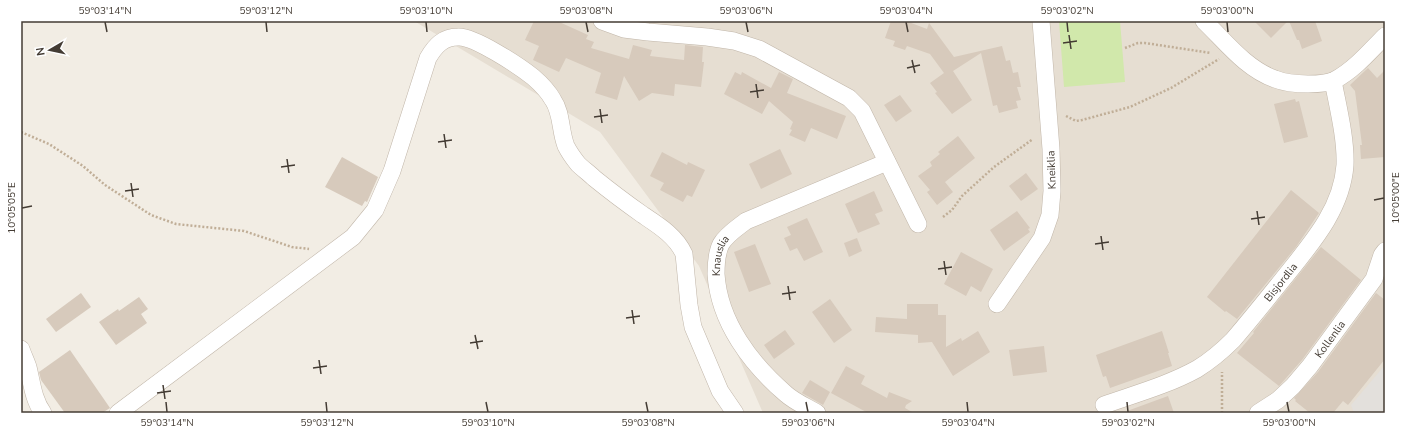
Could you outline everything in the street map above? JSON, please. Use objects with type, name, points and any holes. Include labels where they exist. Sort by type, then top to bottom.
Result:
[{"type":"street","points":[[602,21],[624,29],[734,41],[759,49],[849,98],[862,111],[918,224]]},
{"type":"street","name":"Kneiklia","points":[[997,304],[1042,238],[1050,215],[1052,191],[1049,125],[1041,21]]},
{"type":"street","points":[[1204,21],[1243,59],[1260,72],[1275,79],[1295,84],[1315,84],[1333,81],[1354,67],[1385,36]]},
{"type":"street","points":[[118,413],[353,237],[375,210],[392,171],[428,58],[434,48],[441,41],[460,36],[488,48],[533,77],[554,101],[559,113],[567,147],[579,164],[614,194],[662,228],[681,248],[684,254],[689,306],[693,326],[720,391],[735,413]]},
{"type":"street","name":"Bisjordlia","points":[[1104,404],[1174,380],[1197,368],[1220,352],[1233,340],[1308,248],[1325,223],[1334,206],[1342,185],[1345,165],[1344,148],[1333,81]]},
{"type":"street","name":"Knauslia","points":[[817,413],[787,395],[755,363],[741,343],[728,320],[720,300],[716,277],[718,255],[721,245],[728,235],[746,221],[887,162]]},
{"type":"street","name":"Kollenlia","points":[[1258,413],[1278,400],[1293,386],[1310,366],[1374,279],[1382,255],[1385,251]]},
{"type":"street","points":[[21,349],[28,368],[38,406],[42,413]]},
{"type":"path","points":[[1125,48],[1138,43],[1145,43],[1214,53]]},
{"type":"path","points":[[1047,103],[1076,121],[1115,112],[1130,107],[1171,88],[1222,57],[1218,55]]},
{"type":"path","points":[[943,217],[952,210],[962,196],[994,167],[1037,136],[1049,125]]},
{"type":"path","points":[[21,132],[54,148],[84,166],[105,185],[151,215],[176,224],[244,231],[292,247],[332,253]]},
{"type":"path","points":[[1220,352],[1222,364],[1222,413]]},
{"type":"shaded area","points":[[414,21],[1385,21],[1385,413],[763,413],[699,266],[600,132]]},
{"type":"shaded area","points":[[1385,365],[1385,413],[1354,413],[1351,405]]},
{"type":"green space","points":[[1059,21],[1120,21],[1125,82],[1064,87]]},
{"type":"building","points":[[534,21],[557,21],[588,35],[586,39],[594,42],[591,48],[629,59],[633,45],[652,50],[650,56],[684,60],[685,45],[703,47],[702,62],[704,62],[701,87],[675,84],[674,96],[652,93],[639,101],[624,76],[617,100],[595,93],[601,73],[566,58],[559,72],[533,60],[539,46],[525,40]]},
{"type":"building","points":[[891,21],[906,21],[927,29],[929,23],[954,57],[1002,46],[1006,61],[1010,60],[1013,73],[1018,72],[1021,87],[1017,87],[1021,100],[1016,101],[1018,108],[999,113],[997,105],[993,106],[981,53],[953,71],[972,100],[952,114],[935,93],[937,92],[930,83],[944,73],[930,54],[907,46],[905,50],[893,46],[895,41],[885,38]]},
{"type":"building","points":[[1254,21],[1288,21],[1271,38]]},
{"type":"building","points":[[1289,21],[1315,21],[1322,41],[1302,49]]},
{"type":"building","points":[[1368,68],[1377,78],[1385,70],[1385,157],[1361,159],[1360,145],[1362,145],[1355,91],[1350,85]]},
{"type":"building","points":[[735,72],[741,75],[742,72],[771,88],[779,72],[793,79],[787,93],[846,116],[837,139],[811,128],[805,142],[789,135],[792,130],[790,129],[793,122],[769,101],[762,114],[724,94]]},
{"type":"building","points":[[900,95],[912,111],[896,122],[884,105]]},
{"type":"building","points":[[1295,99],[1296,102],[1299,101],[1308,137],[1284,143],[1274,104]]},
{"type":"building","points":[[958,136],[975,158],[945,182],[953,192],[937,205],[927,192],[930,190],[918,176],[932,166],[930,162],[940,154],[938,152]]},
{"type":"building","points":[[780,149],[792,174],[761,189],[749,164]]},
{"type":"building","points":[[662,152],[687,165],[688,162],[705,170],[692,197],[687,195],[683,202],[660,190],[664,183],[650,176]]},
{"type":"building","points":[[342,157],[378,177],[367,202],[365,201],[362,206],[325,187]]},
{"type":"building","points":[[1026,173],[1038,189],[1021,201],[1009,186]]},
{"type":"building","points":[[1291,190],[1319,213],[1296,247],[1237,319],[1226,311],[1225,312],[1207,297]]},
{"type":"building","points":[[874,191],[883,211],[875,214],[880,224],[858,233],[845,204]]},
{"type":"building","points":[[1017,211],[1030,228],[1028,229],[1030,232],[1004,251],[990,230]]},
{"type":"building","points":[[807,218],[823,252],[804,261],[797,248],[790,251],[784,238],[791,235],[787,227]]},
{"type":"building","points":[[857,238],[862,251],[849,257],[844,243]]},
{"type":"building","points":[[755,244],[771,284],[749,292],[734,252]]},
{"type":"building","points":[[1321,247],[1361,280],[1302,360],[1279,386],[1237,353]]},
{"type":"building","points":[[961,252],[993,269],[981,292],[971,286],[966,296],[944,284]]},
{"type":"building","points":[[81,293],[91,307],[56,332],[46,319]]},
{"type":"building","points":[[1376,293],[1385,300],[1385,359],[1348,405],[1343,401],[1333,413],[1310,413],[1295,401],[1296,400],[1294,398],[1318,372]]},
{"type":"building","points":[[139,297],[148,309],[141,314],[147,323],[116,345],[99,322],[118,309],[119,311]]},
{"type":"building","points":[[830,299],[852,330],[834,343],[812,312]]},
{"type":"building","points":[[907,304],[938,304],[938,315],[946,315],[946,347],[961,338],[962,341],[978,331],[990,352],[953,376],[932,342],[918,343],[918,335],[875,332],[876,317],[907,319]]},
{"type":"building","points":[[785,330],[795,344],[774,359],[764,345]]},
{"type":"building","points":[[1162,331],[1172,366],[1110,388],[1106,376],[1103,377],[1096,355]]},
{"type":"building","points":[[1044,346],[1047,372],[1013,376],[1009,350]]},
{"type":"building","points":[[70,350],[110,408],[102,413],[65,413],[41,380],[39,372]]},
{"type":"building","points":[[846,366],[865,376],[861,384],[887,398],[889,392],[912,401],[906,405],[905,408],[914,413],[868,413],[831,393]]},
{"type":"building","points":[[810,380],[830,392],[823,405],[802,393]]},
{"type":"building","points":[[1168,396],[1174,413],[1127,413],[1127,411]]}]
